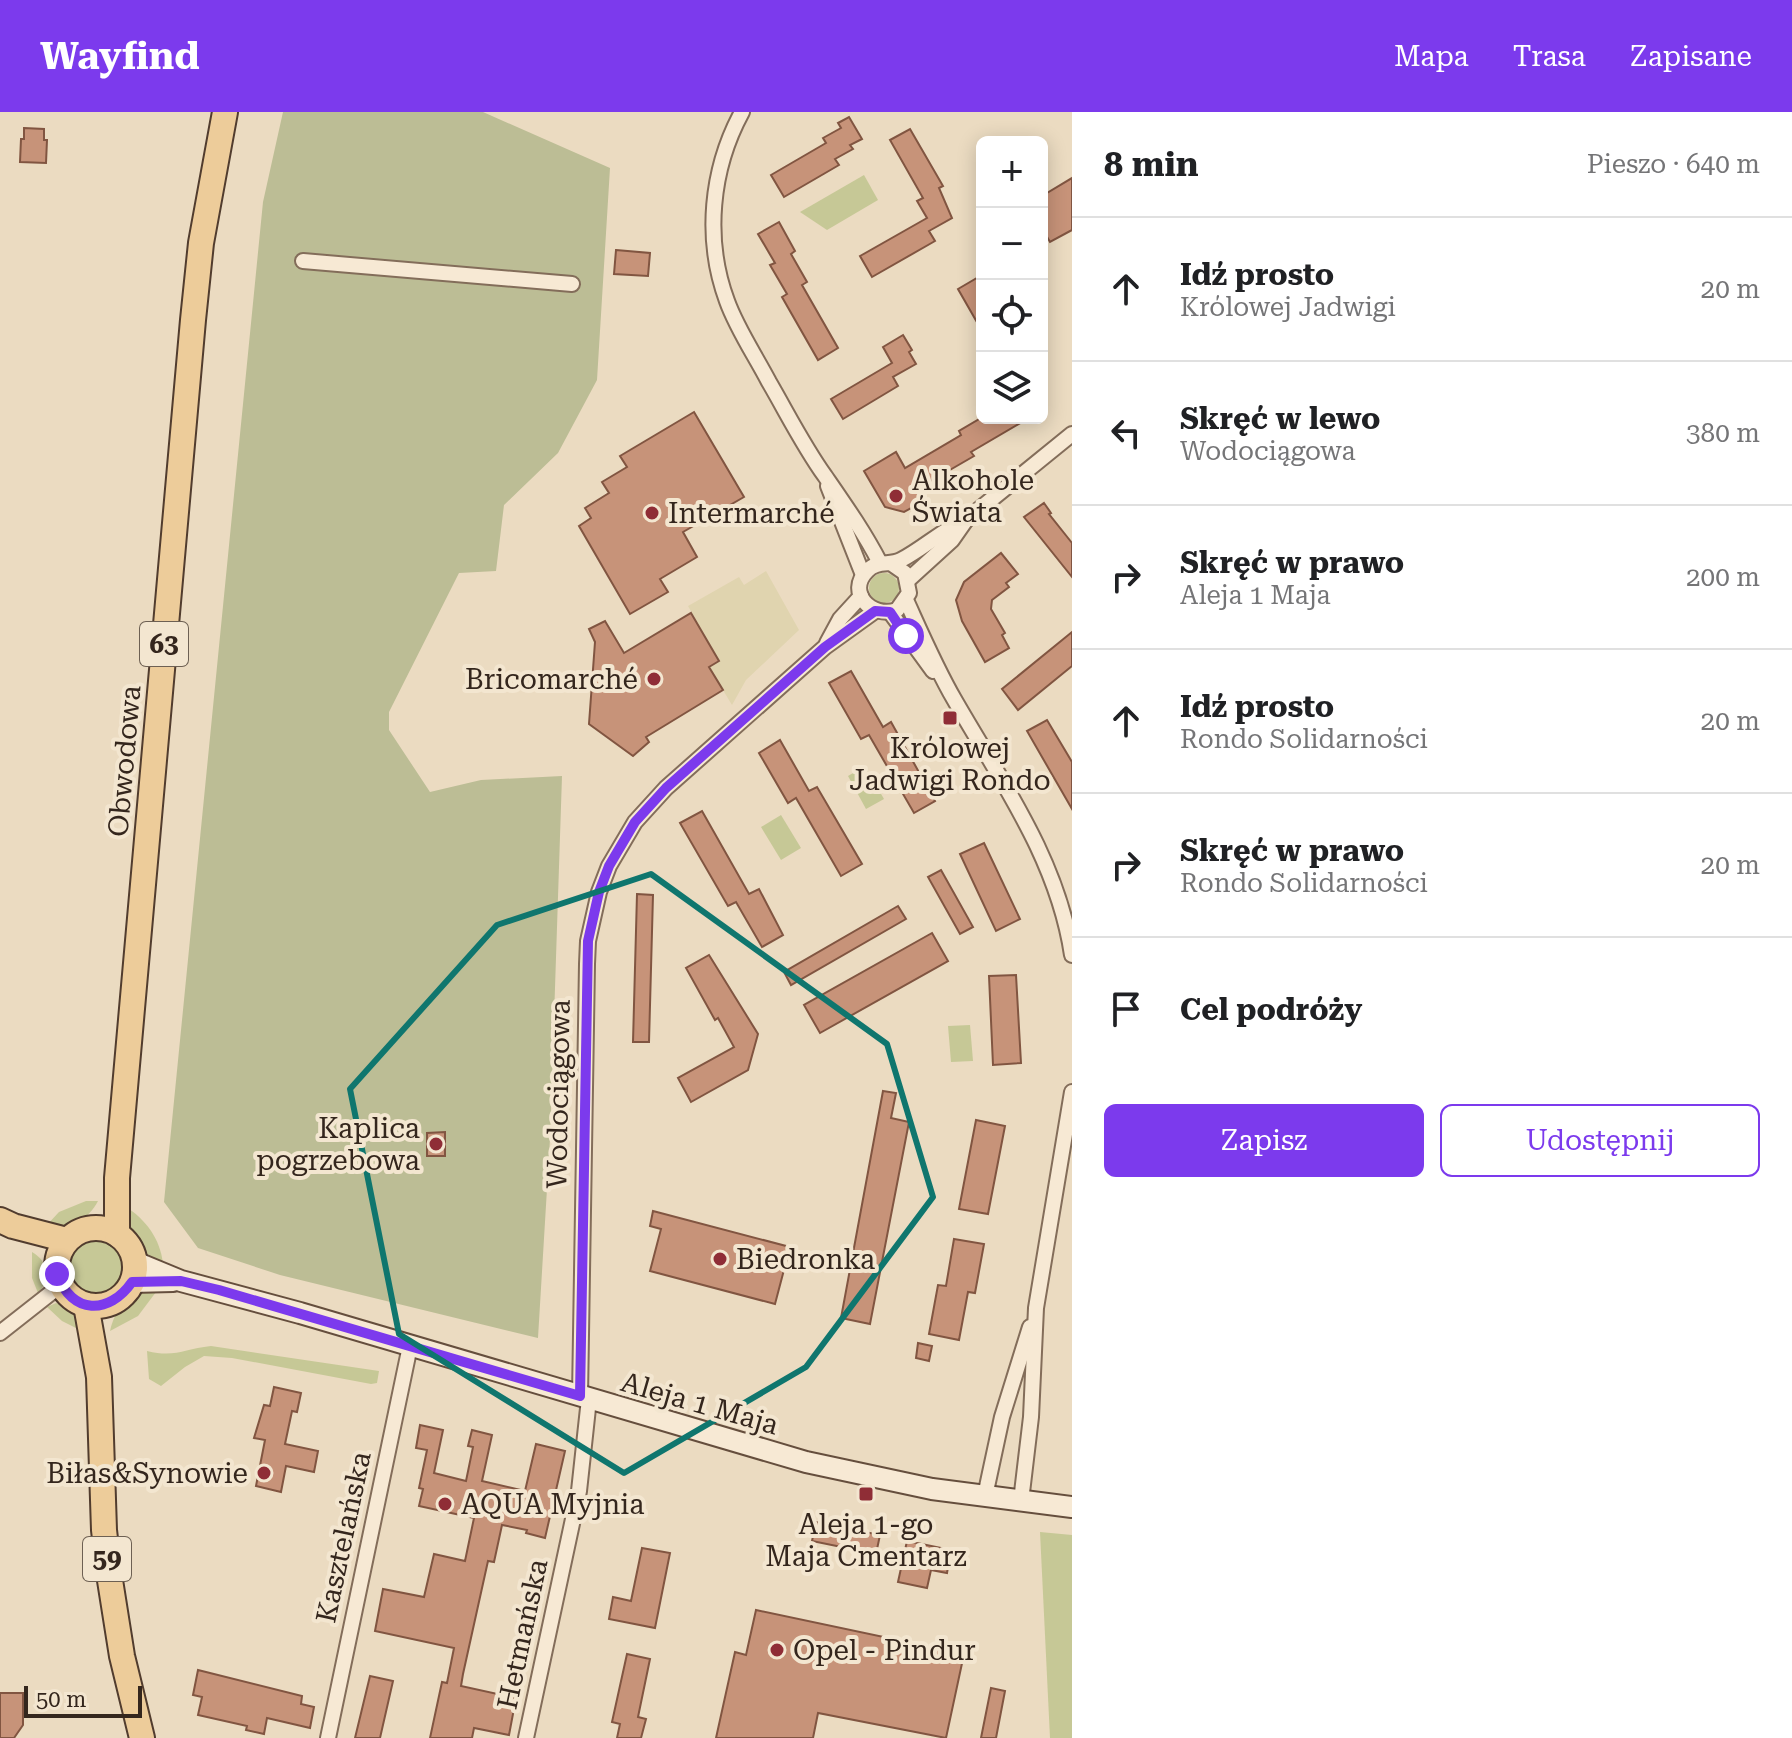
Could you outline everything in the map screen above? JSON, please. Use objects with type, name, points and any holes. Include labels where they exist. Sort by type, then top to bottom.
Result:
[{"type":"main road","name":"Obwodowa","points":[[106,1230],[117,1178],[201,243],[225,112]]},
{"type":"main road","points":[[7,1223],[67,1240]]},
{"type":"main road","points":[[7,1223],[59,1274],[68,1294],[97,1305],[122,1296],[134,1272],[132,1251],[106,1230],[84,1229],[67,1240],[60,1251],[59,1274]]},
{"type":"main road","name":"59","points":[[97,1305],[103,1517],[122,1656],[142,1738]]},
{"type":"street","points":[[742,112],[730,137],[718,176],[713,231],[727,301],[738,326],[824,475],[886,564],[905,573],[908,580],[906,600],[953,696],[1065,897],[1072,955]]},
{"type":"street","points":[[303,261],[572,284]]},
{"type":"street","points":[[908,580],[952,540],[966,520],[1072,434]]},
{"type":"street","points":[[824,475],[863,575]]},
{"type":"street","points":[[953,696],[883,611],[867,605],[860,589],[863,575],[873,565],[886,564],[966,520]]},
{"type":"street","name":"Wodociągowa","points":[[825,647],[840,619],[861,596]]},
{"type":"street","points":[[883,611],[906,600]]},
{"type":"street","name":"Wodociągowa","points":[[584,1398],[585,1008],[588,941],[599,892],[609,866],[628,833],[666,788],[825,647],[883,611]]},
{"type":"street","points":[[1021,1501],[1031,1417],[1036,1308],[1072,1092]]},
{"type":"street","name":"Aleja 1 Maja","points":[[134,1272],[181,1281],[806,1462],[932,1489],[1072,1507]]},
{"type":"street","points":[[0,1333],[59,1274]]},
{"type":"street","points":[[985,1496],[1002,1417],[1036,1308]]},
{"type":"street","name":"Kasztelańska","points":[[328,1738],[410,1346]]},
{"type":"street","name":"Hetmańska","points":[[526,1738],[579,1491],[584,1398]]},
{"type":"highlighted area","points":[[651,874],[887,1044],[933,1197],[806,1367],[624,1473],[399,1334],[350,1089],[497,925]]},
{"type":"shaded area","points":[[766,571],[799,630],[746,680],[732,705],[709,667],[719,660],[688,606],[739,577],[744,585]]},
{"type":"green space","points":[[283,112],[483,112],[610,168],[597,380],[558,453],[504,505],[496,571],[459,573],[389,712],[389,730],[430,792],[481,780],[562,776],[550,1139],[538,1338],[280,1275],[198,1248],[164,1202],[263,202]]},
{"type":"green space","points":[[864,175],[878,200],[827,230],[800,212]]},
{"type":"green space","points":[[884,573],[895,577],[899,588],[895,599],[884,603],[873,599],[869,588],[873,577]]},
{"type":"green space","points":[[865,766],[884,799],[866,809],[848,776]]},
{"type":"green space","points":[[781,815],[801,848],[781,860],[761,827]]},
{"type":"green space","points":[[970,1025],[973,1061],[951,1062],[948,1026]]},
{"type":"green space","points":[[86,1201],[98,1201],[83,1219],[69,1225],[46,1226],[59,1212]]},
{"type":"green space","points":[[125,1206],[151,1230],[163,1264],[140,1249],[130,1233]]},
{"type":"green space","points":[[95,1238],[115,1246],[123,1266],[115,1286],[95,1294],[75,1286],[67,1266],[75,1246]]},
{"type":"green space","points":[[32,1252],[42,1261],[46,1271],[45,1282],[38,1293],[32,1278]]},
{"type":"green space","points":[[156,1292],[138,1316],[110,1331],[112,1322],[126,1302],[139,1294]]},
{"type":"green space","points":[[56,1303],[72,1308],[82,1331],[62,1321],[47,1307]]},
{"type":"green space","points":[[211,1346],[379,1371],[377,1383],[204,1356],[161,1386],[149,1379],[147,1351],[172,1353]]},
{"type":"green space","points":[[1040,1532],[1072,1535],[1072,1738],[1050,1738]]},
{"type":"building","points":[[849,117],[862,139],[850,145],[853,149],[835,159],[839,165],[784,197],[771,175],[826,143],[823,138],[841,128],[838,123]]},
{"type":"building","points":[[24,128],[44,129],[46,163],[20,162]]},
{"type":"building","points":[[910,129],[943,186],[939,188],[952,218],[929,231],[935,241],[872,277],[860,256],[927,218],[917,201],[923,198],[890,140]]},
{"type":"building","points":[[1072,178],[1072,230],[1050,242],[1048,238],[1048,192]]},
{"type":"building","points":[[779,222],[795,251],[791,254],[807,282],[802,285],[838,348],[818,360],[782,297],[787,294],[770,265],[775,263],[758,234]]},
{"type":"building","points":[[616,250],[650,253],[648,276],[614,274]]},
{"type":"building","points":[[976,278],[976,320],[958,289]]},
{"type":"building","points":[[903,335],[916,364],[893,377],[898,386],[843,419],[831,399],[892,363],[883,347]]},
{"type":"building","name":"Intermarché","points":[[694,412],[744,497],[683,532],[697,557],[660,579],[668,592],[630,614],[579,526],[591,518],[585,508],[609,493],[602,482],[627,467],[620,456]]},
{"type":"building","points":[[976,421],[976,424],[1019,424],[971,452],[974,456],[917,489],[924,501],[904,512],[885,507],[864,471],[896,452],[905,468],[961,435],[959,431]]},
{"type":"building","points":[[1044,503],[1072,543],[1072,577],[1024,517]]},
{"type":"building","points":[[1001,553],[1018,574],[1006,583],[1009,587],[992,600],[991,609],[1005,633],[1002,635],[1009,648],[985,662],[962,621],[956,600],[964,582]]},
{"type":"building","name":"Bricomarché","points":[[691,613],[719,661],[709,667],[723,690],[646,737],[649,742],[633,756],[589,724],[595,642],[589,629],[605,621],[624,653]]},
{"type":"building","points":[[1072,632],[1072,666],[1018,710],[1002,689]]},
{"type":"building","points":[[851,671],[883,727],[891,722],[935,801],[914,813],[869,735],[861,739],[829,683]]},
{"type":"building","points":[[1047,720],[1072,762],[1072,809],[1027,731]]},
{"type":"building","points":[[780,740],[809,791],[817,787],[862,864],[841,876],[796,798],[788,803],[759,753]]},
{"type":"building","points":[[702,811],[749,894],[759,889],[783,935],[762,947],[736,902],[728,906],[680,823]]},
{"type":"building","points":[[984,843],[1020,919],[996,931],[960,854]]},
{"type":"building","points":[[941,870],[973,927],[960,934],[928,877]]},
{"type":"building","points":[[637,894],[653,895],[649,1042],[633,1042]]},
{"type":"building","points":[[898,906],[906,919],[791,985],[784,972]]},
{"type":"building","points":[[932,933],[948,961],[820,1033],[804,1005]]},
{"type":"building","points":[[709,955],[758,1034],[748,1070],[691,1102],[678,1078],[734,1047],[686,968]]},
{"type":"building","points":[[1016,975],[1021,1063],[993,1065],[989,976]]},
{"type":"building","points":[[883,1091],[896,1093],[891,1118],[909,1122],[870,1324],[841,1318]]},
{"type":"building","points":[[976,1120],[1005,1126],[988,1214],[959,1209]]},
{"type":"building","name":"Kaplica pogrzebowa","points":[[445,1132],[445,1156],[427,1156],[427,1133]]},
{"type":"building","name":"Biedronka","points":[[653,1211],[790,1247],[775,1304],[650,1271],[661,1229],[650,1226]]},
{"type":"building","points":[[954,1239],[984,1244],[975,1293],[968,1292],[959,1340],[929,1334],[938,1285],[946,1286]]},
{"type":"building","points":[[918,1343],[932,1346],[929,1361],[916,1358]]},
{"type":"building","points":[[274,1387],[301,1393],[297,1412],[292,1411],[285,1444],[318,1451],[314,1472],[286,1466],[281,1492],[256,1486],[265,1440],[254,1438],[264,1405],[270,1406]]},
{"type":"building","points":[[420,1425],[443,1430],[434,1473],[466,1481],[473,1447],[468,1446],[472,1430],[492,1435],[482,1481],[525,1491],[536,1444],[565,1451],[545,1538],[526,1533],[527,1530],[502,1525],[494,1562],[488,1561],[463,1674],[461,1686],[516,1698],[509,1735],[474,1728],[472,1738],[430,1738],[442,1682],[447,1683],[454,1648],[375,1631],[383,1589],[424,1597],[434,1554],[465,1561],[474,1518],[419,1506],[423,1489],[419,1488],[427,1450],[416,1448]]},
{"type":"building","points":[[816,1522],[880,1535],[876,1554],[812,1541]]},
{"type":"building","points":[[907,1541],[951,1550],[947,1573],[931,1570],[927,1588],[898,1582]]},
{"type":"building","points":[[642,1548],[670,1553],[655,1628],[609,1619],[613,1597],[631,1601]]},
{"type":"building","points":[[756,1610],[964,1654],[946,1738],[818,1713],[813,1738],[716,1738],[735,1652],[746,1655]]},
{"type":"building","points":[[627,1654],[650,1659],[638,1717],[646,1719],[641,1738],[617,1738],[620,1724],[612,1722]]},
{"type":"building","points":[[198,1670],[302,1696],[301,1704],[314,1707],[310,1728],[267,1718],[264,1734],[246,1730],[247,1726],[198,1715],[202,1697],[193,1695]]},
{"type":"building","points":[[370,1676],[393,1681],[380,1738],[355,1738]]},
{"type":"building","points":[[991,1688],[1005,1691],[996,1738],[981,1738]]},
{"type":"building","points":[[0,1693],[23,1693],[23,1725],[14,1738],[0,1738]]},
{"type":"place","name":"Alkohole Świata","points":[[896,496]]},
{"type":"place","name":"Intermarché","points":[[652,513]]},
{"type":"place","name":"Bricomarché","points":[[654,679]]},
{"type":"place","name":"Królowej Jadwigi Rondo","points":[[950,718]]},
{"type":"place","name":"Kaplica pogrzebowa","points":[[436,1144]]},
{"type":"place","name":"Biedronka","points":[[720,1259]]},
{"type":"place","name":"Biłas&Synowie","points":[[264,1473]]},
{"type":"place","name":"Aleja 1-go Maja Cmentarz","points":[[866,1494]]},
{"type":"place","name":"AQUA Myjnia","points":[[445,1504]]},
{"type":"place","name":"Opel - Pindur","points":[[777,1650]]},
{"type":"route","points":[[57,1274],[68,1294],[86,1305],[108,1305],[122,1296],[132,1282],[181,1281],[580,1396],[588,941],[599,892],[609,866],[635,822],[666,788],[825,647],[875,611],[890,612],[906,636]]}]
